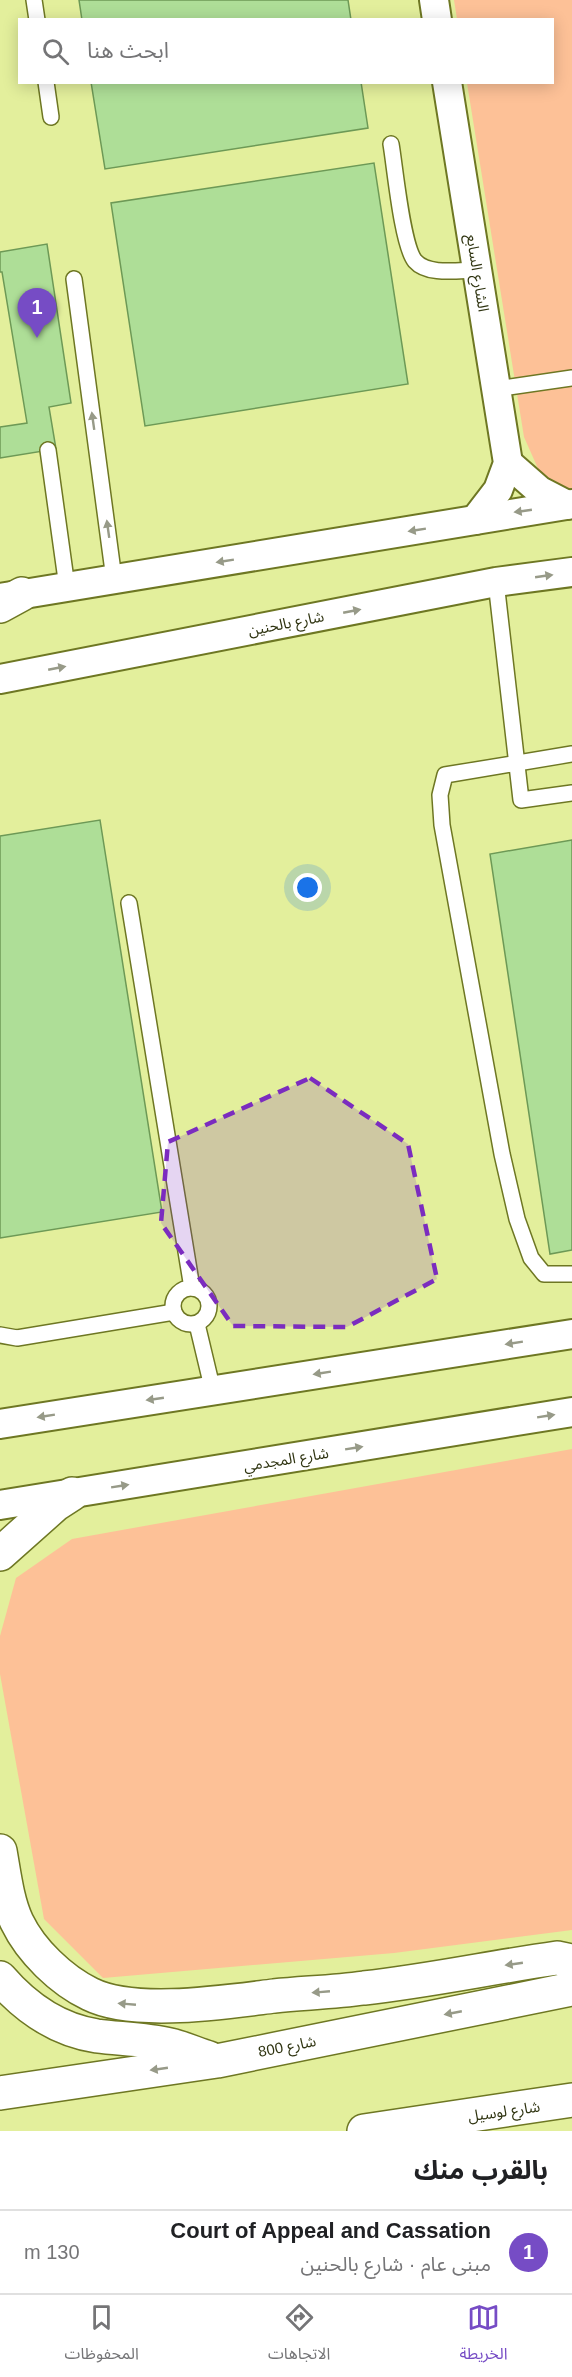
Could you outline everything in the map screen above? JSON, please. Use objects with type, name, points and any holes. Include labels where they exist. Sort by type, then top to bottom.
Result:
[{"type":"main road","points":[[0,1554],[55,1505],[72,1494]]},
{"type":"main road","points":[[0,1851],[17,1921],[32,1944],[48,1963],[72,1983],[90,1994],[113,2003],[208,2004],[365,1988],[557,1958],[572,1960]]},
{"type":"main road","points":[[0,1978],[14,1994],[37,2013],[67,2027],[93,2035],[169,2044],[216,2061]]},
{"type":"main road","name":"شارع 800","points":[[0,2092],[216,2061],[572,1989]]},
{"type":"main road","name":"شارع لوسيل","points":[[364,2131],[572,2100]]},
{"type":"street","points":[[434,0],[437,18]]},
{"type":"street","name":"الشارع السابع","points":[[447,84],[508,463]]},
{"type":"street","points":[[475,520],[498,490],[508,463],[540,491],[569,505]]},
{"type":"street","points":[[7,599],[114,579],[569,505]]},
{"type":"street","name":"شارع بالحنين","points":[[0,679],[496,582],[572,572]]},
{"type":"street","points":[[0,1424],[572,1334]]},
{"type":"street","name":"شارع المجدمي","points":[[0,1504],[572,1412]]},
{"type":"lane","points":[[34,0],[37,18]]},
{"type":"lane","points":[[46,84],[51,117]]},
{"type":"lane","points":[[391,144],[407,243],[415,261],[432,270],[477,270]]},
{"type":"lane","points":[[74,279],[114,579]]},
{"type":"lane","points":[[496,389],[572,378]]},
{"type":"lane","points":[[48,450],[67,587]]},
{"type":"lane","points":[[496,582],[521,800],[572,793]]},
{"type":"lane","points":[[572,754],[445,776],[440,795],[442,825],[502,1154],[517,1219],[531,1258],[544,1274],[572,1274]]},
{"type":"lane","points":[[129,903],[192,1288]]},
{"type":"lane","points":[[192,1288],[205,1294],[208,1300],[207,1315],[197,1324],[183,1323],[174,1312],[173,1305],[179,1293],[192,1288]]},
{"type":"lane","points":[[0,1335],[17,1338],[174,1312]]},
{"type":"lane","points":[[197,1324],[213,1391]]},
{"type":"highlighted area","points":[[310,1078],[408,1144],[437,1279],[347,1327],[233,1326],[161,1223],[168,1142]]},
{"type":"shaded area","points":[[454,0],[572,0],[572,491],[540,473],[524,437],[467,84],[554,84],[554,18],[457,18]]},
{"type":"shaded area","points":[[572,1449],[572,1930],[394,1953],[103,1978],[44,1919],[0,1674],[0,1636],[16,1578],[72,1539]]},
{"type":"building","points":[[79,0],[348,0],[351,18],[82,18]]},
{"type":"building","points":[[91,84],[361,84],[368,128],[105,169]]},
{"type":"building","points":[[374,163],[408,384],[145,426],[111,203]]},
{"type":"building","points":[[47,244],[71,403],[49,407],[56,449],[0,458],[0,427],[27,423],[2,272],[0,272],[0,252]]},
{"type":"building","points":[[100,820],[162,1212],[0,1238],[0,836]]},
{"type":"building","points":[[572,840],[572,1250],[550,1254],[490,854]]},
{"type":"place","name":"Court of Appeal and Cassation","points":[[37,338]]}]
